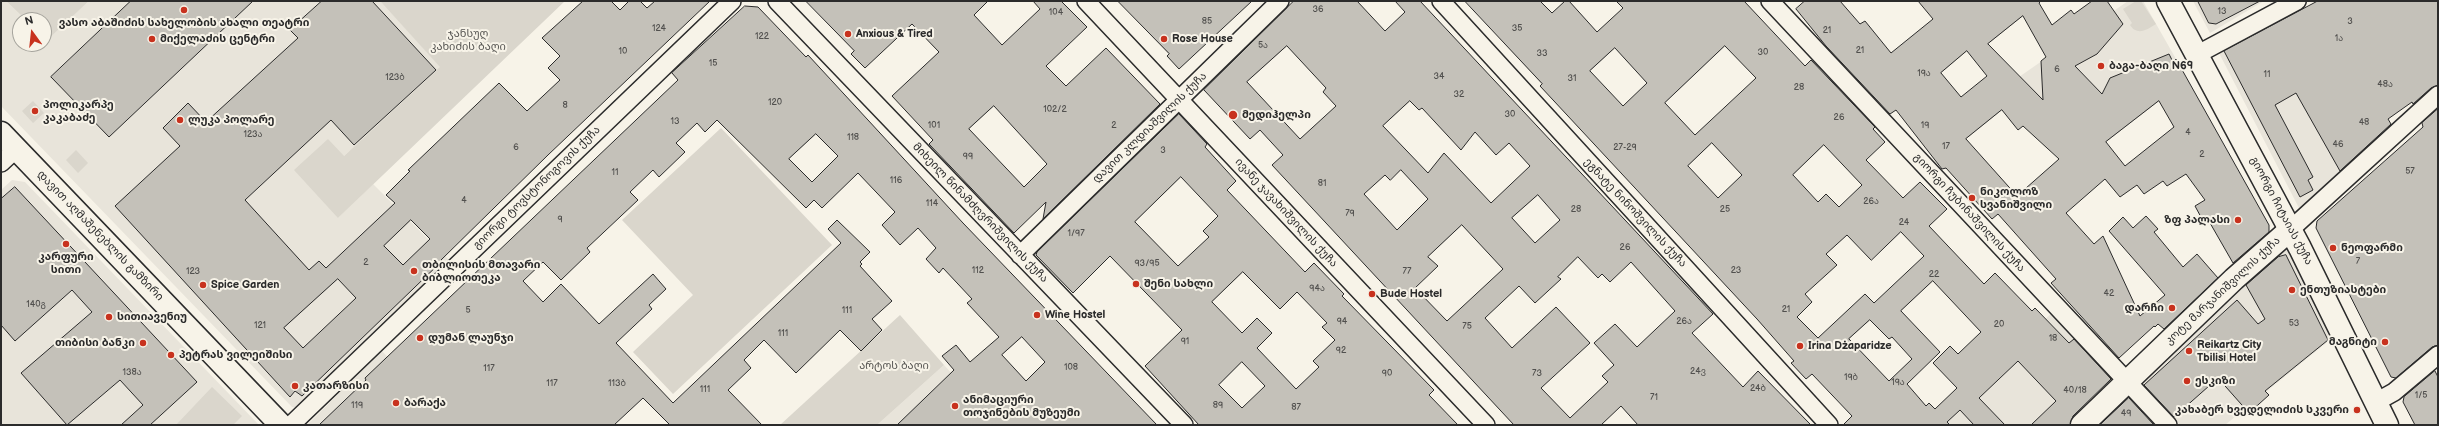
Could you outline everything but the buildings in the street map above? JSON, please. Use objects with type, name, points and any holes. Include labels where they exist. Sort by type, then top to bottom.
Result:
[{"type":"main road","name":"გიორგი ჩიტაიას ქუჩა","points":[[2168,1],[2198,54],[2291,229],[2387,425]]},
{"type":"main road","name":"დავით აღმაშენებლის გამზირი","points":[[1,133],[9,156],[281,425]]},
{"type":"main road","name":"კოტე მარჯანიშვილის ქუჩა","points":[[2082,425],[2126,381],[2234,279],[2291,229]]},
{"type":"street","name":"გიორგი ტოვსტონოგოვის ქუჩა","points":[[291,425],[732,1]]},
{"type":"street","name":"მიხეილ წინამძღვრიშვილის ქუჩა","points":[[777,1],[1184,425]]},
{"type":"street","name":"ივანე ჯავახიშვილის ქუჩა","points":[[1086,1],[1486,425]]},
{"type":"street","name":"დავით კლდიაშვილის ქუჩა","points":[[1020,255],[1280,1]]},
{"type":"street","name":"ეგნატე ნინოშვილის ქუჩა","points":[[1441,1],[1829,425]]},
{"type":"street","name":"გიორგი ჩუბინაშვილის ქუჩა","points":[[1770,1],[2168,425]]},
{"type":"street","points":[[2198,54],[2298,1]]},
{"type":"street","name":"კოტე მარჯანიშვილის ქუჩა","points":[[2291,229],[2438,95]]},
{"type":"street","points":[[2376,402],[2394,392],[2438,355]]},
{"type":"shaded area","points":[[1,1],[6,1],[18,12],[12,12],[12,52],[52,52],[52,34],[89,1],[380,1],[441,67],[344,156],[338,218],[373,184],[451,262],[300,408],[292,407],[1,106]]},
{"type":"shaded area","name":"ბაგა-ბაღი N69","points":[[2128,1],[2143,1],[2176,59],[2077,137],[2019,77]]},
{"type":"shaded area","points":[[2193,1],[2264,1],[2210,33]]},
{"type":"shaded area","points":[[2269,23],[2348,169],[2305,207],[2299,208],[2220,55],[2219,50]]},
{"type":"shaded area","points":[[12,180],[25,182],[259,425],[1,425],[1,190]]},
{"type":"shaded area","points":[[2286,244],[2315,296],[2330,340],[2225,425],[2180,425],[2138,386]]},
{"type":"shaded area","points":[[2057,308],[2126,381],[2082,425],[1934,425]]},
{"type":"shaded area","points":[[382,351],[451,425],[307,425]]},
{"type":"shaded area","name":"ანიმაციური თოჯინების მუზეუმი","points":[[944,365],[999,425],[877,425]]},
{"type":"green space","points":[[6,1],[89,1],[52,35],[52,12],[18,12]]},
{"type":"green space","name":"ჯანსუღ კახიძის ბაღი","points":[[380,1],[565,1],[338,218],[294,170],[328,139],[344,156],[440,67]]},
{"type":"green space","points":[[2136,1],[2141,1],[2156,24],[2142,31],[2136,30],[2130,25],[2132,23],[2123,9]]},
{"type":"green space","points":[[33,101],[44,113],[33,123],[22,111]]},
{"type":"green space","points":[[721,128],[832,245],[673,394],[633,352],[693,295],[622,220]]},
{"type":"green space","points":[[76,150],[88,163],[78,173],[66,160]]},
{"type":"green space","name":"არტოს ბაღი","points":[[900,315],[944,365],[877,425],[780,425]]},
{"type":"green space","points":[[212,387],[242,416],[233,425],[176,425]]},
{"type":"place","name":"ვასო აბაშიძის სახელობის ახალი თეატრი","points":[[184,10]]},
{"type":"place","name":"Anxious & Tired","points":[[848,34]]},
{"type":"place","name":"მიქელაძის ცენტრი","points":[[152,39]]},
{"type":"place","name":"Rose House","points":[[1164,39]]},
{"type":"place","name":"ბაგა-ბაღი N69","points":[[2101,66]]},
{"type":"place","name":"პოლიკარპე კაკაბაძე","points":[[35,111]]},
{"type":"place","name":"მედიჰელპი","points":[[1233,115]]},
{"type":"place","name":"ლუკა პოლარე","points":[[180,120]]},
{"type":"place","name":"ნიკოლოზ სვანიშვილი","points":[[1972,198]]},
{"type":"place","name":"ზფ პალასი","points":[[2238,220]]},
{"type":"place","name":"კარფური სითი","points":[[66,244]]},
{"type":"place","name":"ნეოფარმი","points":[[2333,248]]},
{"type":"place","name":"თბილისის მთავარი ბიბლიოთეკა","points":[[414,271]]},
{"type":"place","name":"შენი სახლი","points":[[1136,284]]},
{"type":"place","name":"Spice Garden","points":[[203,285]]},
{"type":"place","name":"ენთუზიასტები","points":[[2292,290]]},
{"type":"place","name":"Bude Hostel","points":[[1372,294]]},
{"type":"place","name":"დარჩი","points":[[2172,308]]},
{"type":"place","name":"Wine Hostel","points":[[1037,315]]},
{"type":"place","name":"სითიავენიუ","points":[[109,317]]},
{"type":"place","name":"დუმან ლაუნჯი","points":[[420,338]]},
{"type":"place","name":"მაგნიტი","points":[[2385,342]]},
{"type":"place","name":"თიბისი ბანკი","points":[[143,343]]},
{"type":"place","name":"Irina Dżaparidze","points":[[1800,346]]},
{"type":"place","name":"Reikartz City Tbilisi Hotel","points":[[2189,351]]},
{"type":"place","name":"პეტრას ვილეიშისი","points":[[171,355]]},
{"type":"place","name":"ესკიზი","points":[[2187,381]]},
{"type":"place","name":"კათარზისი","points":[[295,386]]},
{"type":"place","name":"ბარაქა","points":[[396,403]]},
{"type":"place","name":"ანიმაციური თოჯინების მუზეუმი","points":[[955,406]]},
{"type":"place","name":"კახაბერ ხვედელიძის სკვერი","points":[[2357,410]]}]
